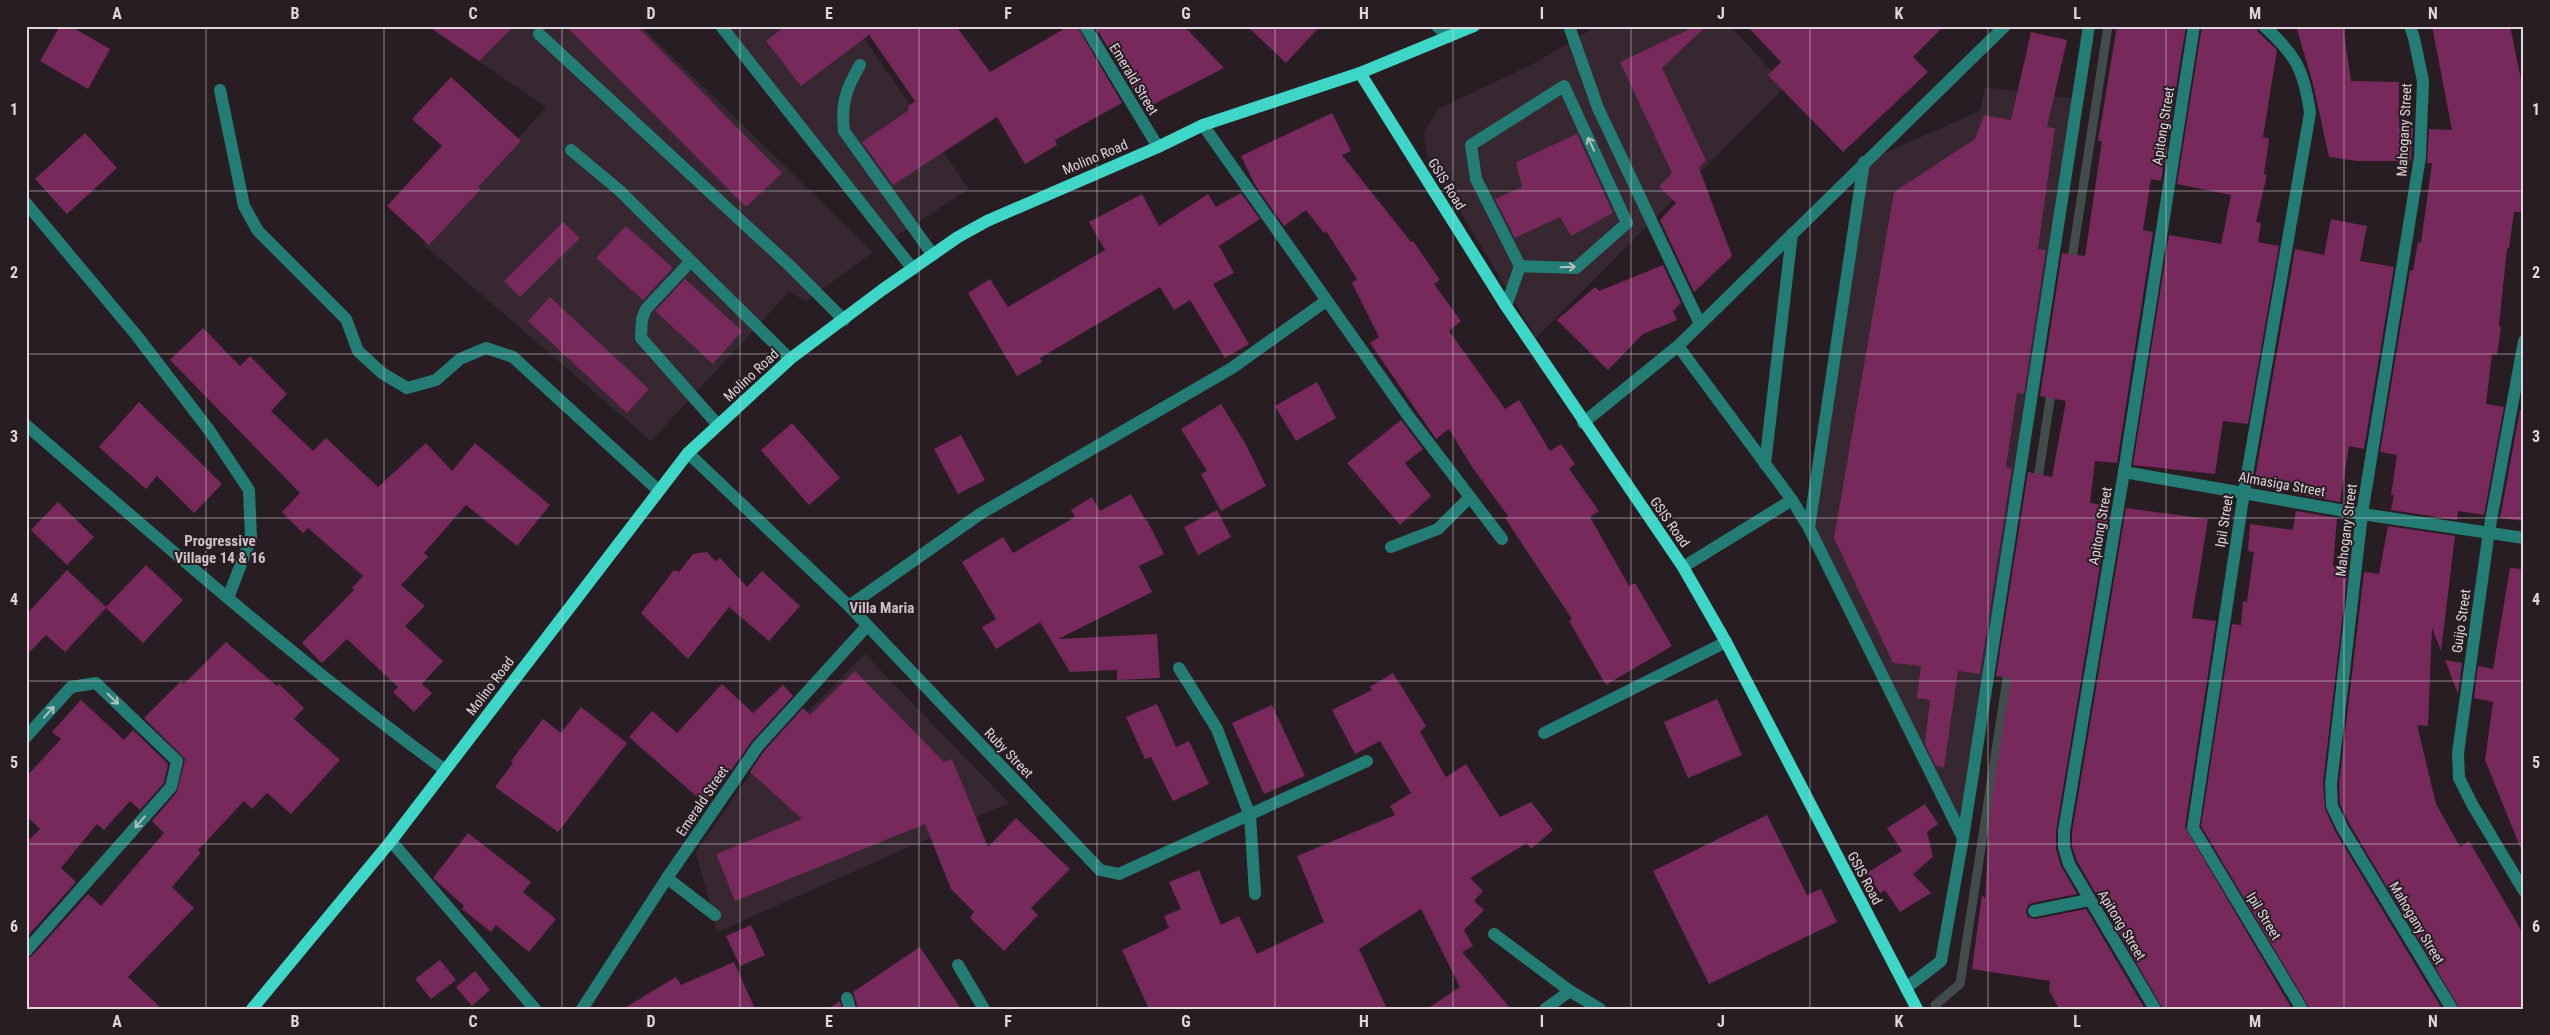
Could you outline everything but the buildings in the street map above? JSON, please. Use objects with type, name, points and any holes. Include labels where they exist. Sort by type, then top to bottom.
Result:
[{"type":"main road","name":"Molino Road","points":[[252,1009],[391,841],[688,453],[790,359],[958,237],[987,221],[1158,148],[1203,125],[1360,73],[1474,26]]},
{"type":"main road","name":"GSIS Road","points":[[1360,73],[1506,306],[1683,567],[1726,642],[1918,1009]]},
{"type":"street","points":[[721,26],[913,269]]},
{"type":"street","name":"Emerald Street","points":[[1085,26],[1158,148]]},
{"type":"street","points":[[1437,26],[1449,37]]},
{"type":"street","points":[[1569,26],[1598,108],[1700,324]]},
{"type":"street","points":[[1583,422],[1678,346],[2005,26]]},
{"type":"street","points":[[1906,988],[1941,960],[1963,838],[2089,26]]},
{"type":"street","name":"Apitong Street","points":[[2155,1009],[2069,864],[2064,847],[2064,831],[2124,472],[2194,26]]},
{"type":"street","name":"Ipil Street","points":[[2264,26],[2283,43],[2300,66],[2310,113],[2244,492],[2193,828],[2302,1009]]},
{"type":"street","name":"Mahogany Street","points":[[2410,26],[2423,81],[2420,157],[2362,514],[2331,784],[2332,806],[2343,829],[2452,1009]]},
{"type":"street","points":[[539,34],[790,266],[844,320]]},
{"type":"street","points":[[860,65],[850,83],[841,108],[844,131],[933,255]]},
{"type":"street","points":[[1506,306],[1520,266],[1476,178],[1471,145],[1564,86],[1627,223],[1576,268],[1520,266]]},
{"type":"street","points":[[220,90],[244,206],[258,231],[346,319],[358,351],[382,373],[407,388],[436,380],[460,359],[486,348],[513,357],[658,490]]},
{"type":"street","points":[[1203,125],[1326,301],[1469,498],[1502,540]]},
{"type":"street","points":[[571,150],[619,190],[790,359]]},
{"type":"street","points":[[1809,528],[1864,162]]},
{"type":"street","points":[[26,203],[137,336],[209,430],[249,490],[251,538],[228,598]]},
{"type":"street","points":[[1765,464],[1792,234]]},
{"type":"street","points":[[690,262],[646,309],[642,319],[641,338],[718,425]]},
{"type":"street","points":[[849,606],[980,514],[1232,368],[1326,301]]},
{"type":"street","name":"Guijo Street","points":[[2524,340],[2489,532],[2458,753],[2459,778],[2524,891]]},
{"type":"street","points":[[1678,346],[1792,500],[1809,528],[1963,838]]},
{"type":"street","points":[[26,425],[228,598],[390,730],[445,770]]},
{"type":"street","name":"Ruby Street","points":[[688,453],[849,606],[1100,870],[1119,874],[1250,816],[1367,761]]},
{"type":"street","name":"Almasiga Street","points":[[2124,472],[2362,514],[2524,538]]},
{"type":"street","points":[[1391,547],[1438,530],[1469,498]]},
{"type":"street","points":[[1683,567],[1792,500]]},
{"type":"street","name":"Emerald Street","points":[[582,1009],[667,878],[758,746],[868,626]]},
{"type":"street","points":[[1544,733],[1726,642]]},
{"type":"street","points":[[1179,668],[1216,729],[1250,816],[1255,894]]},
{"type":"street","points":[[26,737],[71,687],[96,683],[177,761],[171,787],[26,951]]},
{"type":"street","points":[[391,841],[535,1009]]},
{"type":"street","points":[[667,878],[715,914]]},
{"type":"street","points":[[2034,911],[2089,900]]},
{"type":"street","points":[[1494,934],[1570,991],[1600,1009]]},
{"type":"street","points":[[958,965],[984,1009]]},
{"type":"street","points":[[1545,1009],[1570,991]]},
{"type":"shaded area","points":[[441,26],[641,26],[873,252],[806,301],[789,292],[651,441],[423,244],[546,107],[436,32]]},
{"type":"shaded area","points":[[718,26],[855,26],[969,189],[895,237]]},
{"type":"shaded area","points":[[1597,26],[1730,26],[1786,86],[1536,338],[1427,156],[1424,132],[1438,109],[1533,64]]},
{"type":"shaded area","points":[[1985,87],[2078,99],[1963,838],[1809,528],[1864,162],[1980,111]]},
{"type":"shaded area","points":[[865,654],[1009,803],[717,932],[696,852],[762,757]]},
{"type":"waterway","points":[[2071,265],[2108,26]]},
{"type":"waterway","points":[[2037,485],[2052,387]]},
{"type":"waterway","points":[[1935,1005],[1960,984],[2009,666]]},
{"type":"district","name":"Progressive Village 14 & 16","points":[[220,550]]},
{"type":"district","name":"Villa Maria","points":[[882,608]]}]
